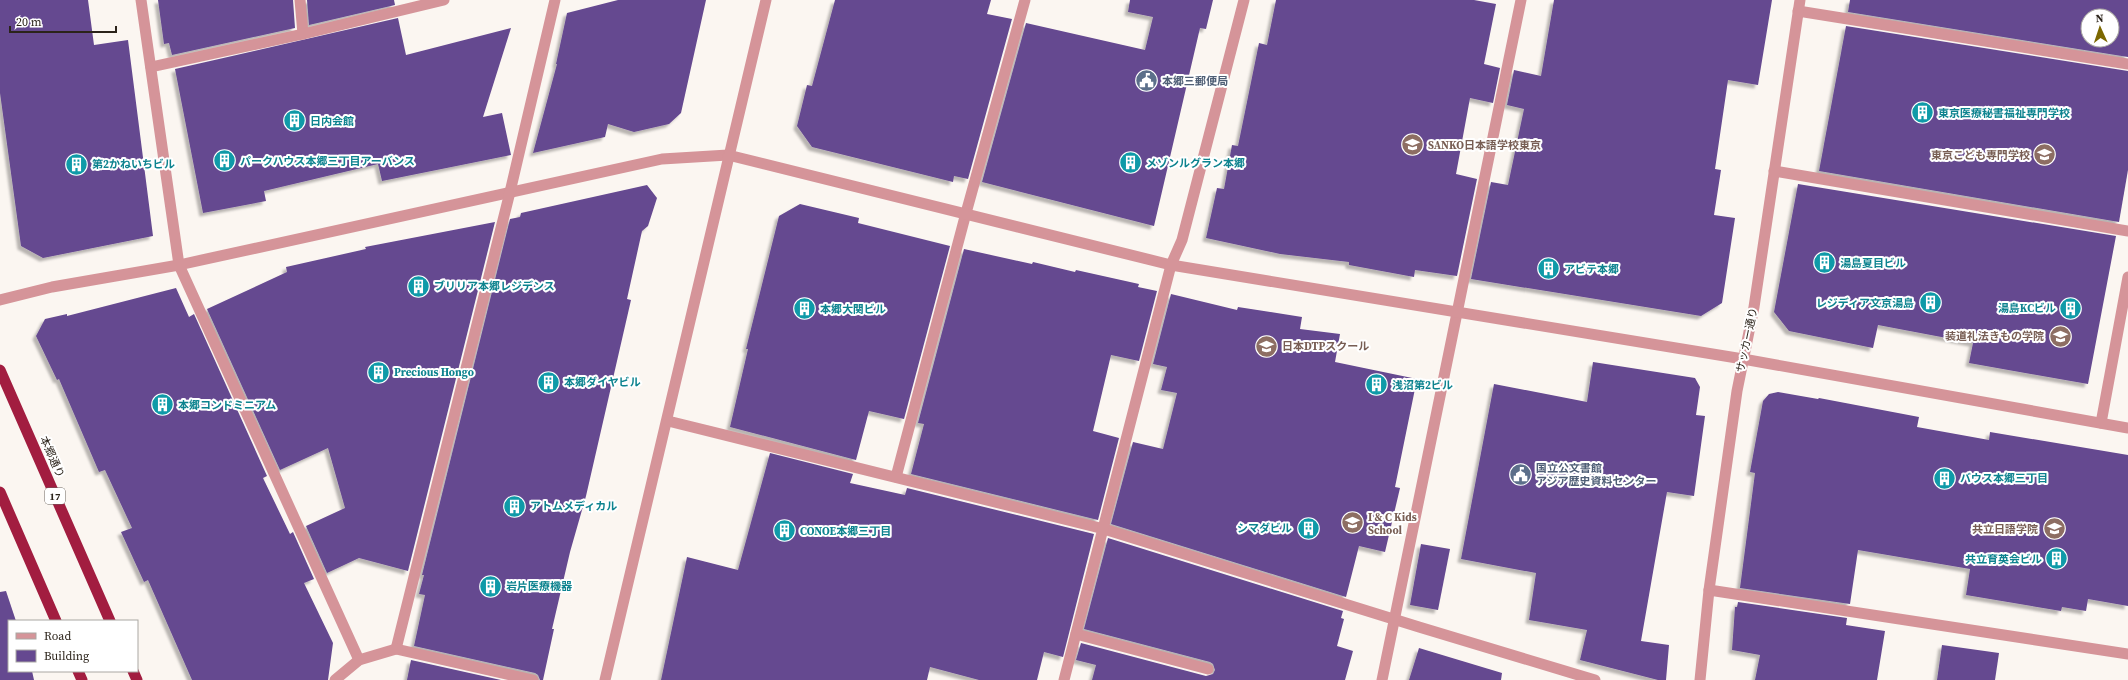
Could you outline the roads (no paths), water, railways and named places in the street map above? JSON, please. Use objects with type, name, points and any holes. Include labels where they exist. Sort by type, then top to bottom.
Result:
[{"type":"highway","name":"本郷通り","points":[[0,370],[110,620]]},
{"type":"highway","points":[[0,492],[56,620]]},
{"type":"street","points":[[141,0],[179,264],[359,660]]},
{"type":"street","points":[[300,0],[303,34]]},
{"type":"street","points":[[151,67],[303,34],[444,0]]},
{"type":"street","points":[[396,649],[510,192],[555,0]]},
{"type":"street","points":[[605,680],[668,421],[728,155],[766,0]]},
{"type":"street","points":[[896,477],[966,213],[1025,0]]},
{"type":"street","points":[[1064,680],[1171,265],[1182,240],[1244,0]]},
{"type":"street","points":[[1382,680],[1521,0]]},
{"type":"street","points":[[1799,5],[2128,64]]},
{"type":"street","name":"サッカー通り","points":[[1700,680],[1709,590],[1736,397],[1754,307],[1799,5]]},
{"type":"street","points":[[0,300],[52,287],[179,264],[662,159],[728,155],[1171,265],[1743,359],[2128,428]]},
{"type":"street","points":[[1774,171],[2128,231]]},
{"type":"street","points":[[2101,423],[2126,296],[2128,277]]},
{"type":"street","points":[[668,421],[1104,528],[1395,620],[1595,680]]},
{"type":"street","points":[[1709,590],[2128,654]]},
{"type":"street","points":[[1076,634],[1208,669]]},
{"type":"street","points":[[335,680],[359,660],[396,649],[533,680]]},
{"type":"place","name":"本郷三郵便局","points":[[1147,81]]},
{"type":"place","name":"東京医療秘書福祉専門学校","points":[[1922,113]]},
{"type":"place","name":"日内会館","points":[[294,121]]},
{"type":"place","name":"SANKO日本語学校東京","points":[[1413,145]]},
{"type":"place","name":"東京こども専門学校","points":[[2045,155]]},
{"type":"place","name":"パークハウス本郷三丁目アーバンス","points":[[225,161]]},
{"type":"place","name":"メゾンルグラン本郷","points":[[1131,163]]},
{"type":"place","name":"第2かねいちビル","points":[[77,164]]},
{"type":"place","name":"湯島夏目ビル","points":[[1824,263]]},
{"type":"place","name":"アビテ本郷","points":[[1548,269]]},
{"type":"place","name":"ブリリア本郷レジデンス","points":[[418,286]]},
{"type":"place","name":"レジディア文京湯島","points":[[1930,303]]},
{"type":"place","name":"湯島KCビル","points":[[2071,308]]},
{"type":"place","name":"本郷大関ビル","points":[[805,309]]},
{"type":"place","name":"装道礼法きもの学院","points":[[2060,336]]},
{"type":"place","name":"日本DTPスクール","points":[[1266,346]]},
{"type":"place","name":"Precious Hongo","points":[[379,372]]},
{"type":"place","name":"本郷ダイヤビル","points":[[549,382]]},
{"type":"place","name":"浅沼第2ビル","points":[[1376,385]]},
{"type":"place","name":"本郷コンドミニアム","points":[[162,405]]},
{"type":"place","name":"国立公文書館 アジア歴史資料センター","points":[[1520,474]]},
{"type":"place","name":"バウス本郷三丁目","points":[[1945,478]]},
{"type":"place","name":"アトムメディカル","points":[[514,506]]},
{"type":"place","name":"I & C Kids School","points":[[1352,523]]},
{"type":"place","name":"シマダビル","points":[[1308,528]]},
{"type":"place","name":"共立日語学院","points":[[2054,529]]},
{"type":"place","name":"CONOE本郷三丁目","points":[[784,531]]},
{"type":"place","name":"共立育英会ビル","points":[[2057,559]]},
{"type":"place","name":"岩片医療機器","points":[[491,586]]}]
